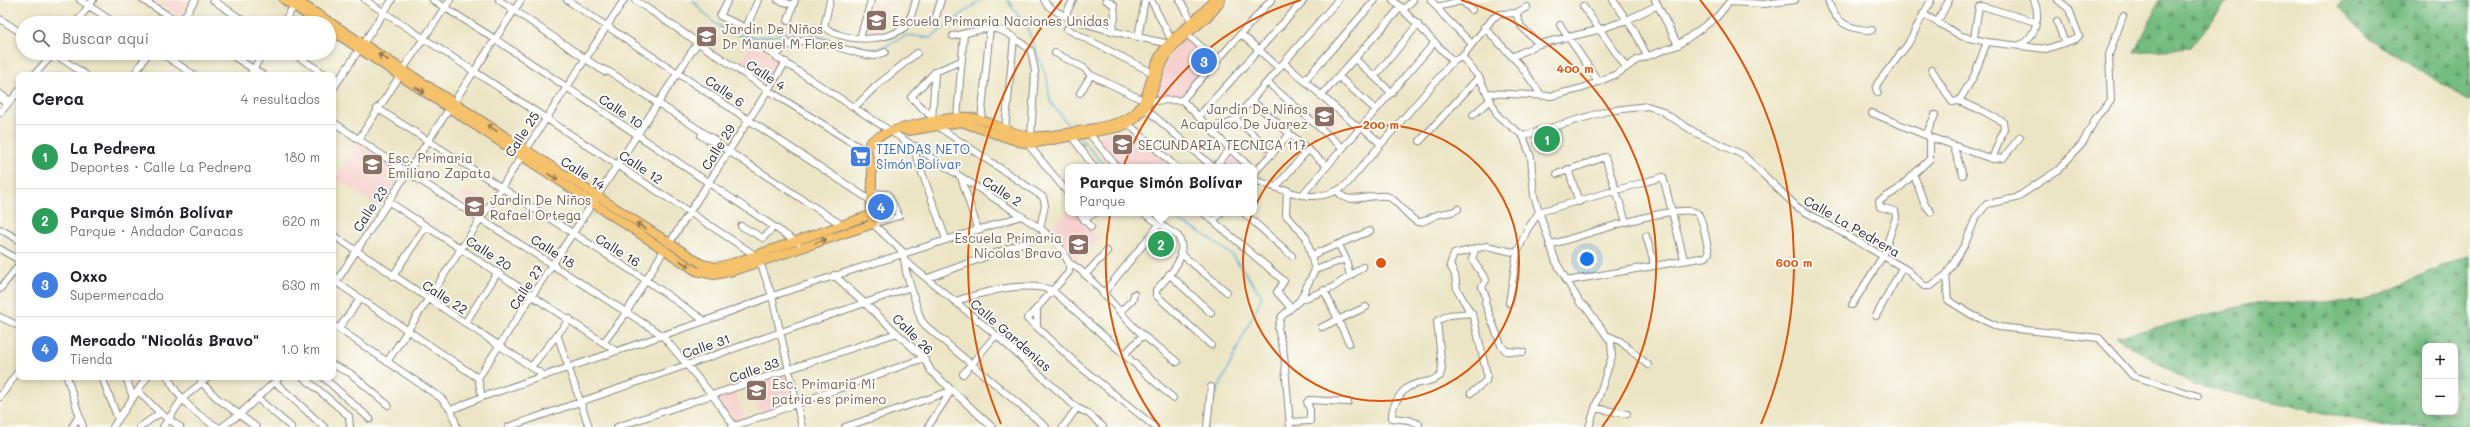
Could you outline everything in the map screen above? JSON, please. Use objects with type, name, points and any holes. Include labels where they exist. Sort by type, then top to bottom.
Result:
[{"type":"main road","name":"Calle 14","points":[[284,0],[296,2],[317,16]]},
{"type":"main road","points":[[1147,104],[1153,73],[1158,58],[1171,42],[1214,0]]},
{"type":"main road","points":[[934,122],[970,124],[1029,140],[1126,123],[1138,110],[1147,104],[1168,54],[1187,34],[1211,14],[1221,0]]},
{"type":"main road","name":"Calle 14","points":[[296,2],[312,16]]},
{"type":"main road","name":"Calle 14","points":[[336,29],[666,247],[696,271],[705,274],[724,273],[796,241],[870,215]]},
{"type":"main road","name":"Calle 14","points":[[336,33],[363,47]]},
{"type":"main road","points":[[873,224],[870,215],[873,180],[867,152],[872,140],[902,129],[956,117],[970,117],[1029,140]]},
{"type":"main road","name":"Calle 14","points":[[758,258],[804,247],[873,224]]},
{"type":"street","points":[[80,0],[104,16]]},
{"type":"street","points":[[81,16],[93,0]]},
{"type":"street","points":[[144,0],[169,16]]},
{"type":"street","points":[[185,16],[195,0]]},
{"type":"street","points":[[213,0],[237,16]]},
{"type":"street","name":"Calle 12","points":[[365,0],[424,40],[474,70],[511,97],[546,117],[618,164],[758,258]]},
{"type":"street","points":[[336,80],[363,47],[392,0]]},
{"type":"street","name":"Calle 10","points":[[433,0],[495,39],[804,247]]},
{"type":"street","points":[[358,139],[377,108],[450,0]]},
{"type":"street","points":[[500,0],[658,105],[712,143],[719,145],[842,225]]},
{"type":"street","name":"Calle 23","points":[[336,280],[521,0]]},
{"type":"street","name":"Calle 6","points":[[567,0],[679,72],[748,120],[871,196]]},
{"type":"street","name":"Calle 25","points":[[387,362],[523,152],[624,0]]},
{"type":"street","name":"Calle 4","points":[[635,0],[768,90],[867,152]]},
{"type":"street","points":[[728,0],[720,16],[746,28],[757,0]]},
{"type":"street","points":[[778,0],[794,3],[788,21]]},
{"type":"street","points":[[830,0],[824,24],[827,29],[852,39],[880,36],[902,30],[907,24],[916,0]]},
{"type":"street","points":[[860,38],[871,0]]},
{"type":"street","points":[[934,23],[940,0]]},
{"type":"street","points":[[1044,0],[1054,12],[1111,32],[1171,42]]},
{"type":"street","points":[[1065,16],[1073,0]]},
{"type":"street","points":[[1106,0],[1115,3],[1115,18],[1111,32]]},
{"type":"street","points":[[1138,37],[1145,0]]},
{"type":"street","points":[[1150,0],[1171,42]]},
{"type":"street","points":[[1180,0],[1192,22]]},
{"type":"street","points":[[1147,104],[1182,100],[1271,0]]},
{"type":"street","points":[[1198,117],[1260,51],[1304,0]]},
{"type":"street","points":[[1209,128],[1228,124],[1235,119],[1338,0]]},
{"type":"street","points":[[1305,80],[1375,0]]},
{"type":"street","points":[[1393,0],[1418,24],[1453,62]]},
{"type":"street","points":[[1321,96],[1402,9],[1413,0]]},
{"type":"street","points":[[1431,0],[1472,44]]},
{"type":"street","points":[[1613,0],[1627,20],[1647,56]]},
{"type":"street","points":[[1487,93],[1542,96],[1565,94],[1599,82],[1647,56],[1678,45],[1717,17],[1729,2],[1764,4],[1795,0]]},
{"type":"street","points":[[1828,0],[1831,9],[1843,25],[1860,30],[1872,30]]},
{"type":"street","points":[[1878,93],[1876,89],[1877,84],[1908,44],[1931,0]]},
{"type":"street","points":[[1938,21],[1948,0]]},
{"type":"street","points":[[2020,45],[2029,40],[2033,34],[2038,10],[2034,0]]},
{"type":"street","points":[[1923,14],[1938,21],[1961,36],[1974,37],[1987,42],[2020,45],[2047,51],[2076,39],[2079,36],[2066,2],[2058,0]]},
{"type":"street","points":[[1437,7],[1461,1],[1472,10]]},
{"type":"street","points":[[287,16],[296,2]]},
{"type":"street","points":[[1512,57],[1539,44],[1598,30],[1627,20],[1657,2],[1678,45]]},
{"type":"street","points":[[1583,6],[1598,30],[1626,67]]},
{"type":"street","points":[[1974,37],[1979,7],[1982,6],[2036,22]]},
{"type":"street","points":[[1257,179],[1302,195],[1320,197],[1338,191],[1345,186],[1453,62],[1462,58],[1484,27],[1497,15],[1516,14],[1527,7]]},
{"type":"street","points":[[1516,14],[1521,26],[1539,44]]},
{"type":"street","points":[[2123,16],[2109,55],[2111,101],[2109,105],[2097,116],[2082,144],[2058,170],[2016,198],[1987,204],[1976,217],[1965,244],[1946,275],[1949,302],[1994,326],[2016,330],[2099,338],[2133,376],[2198,396]]},
{"type":"street","points":[[0,19],[16,29]]},
{"type":"street","points":[[2057,22],[2065,43]]},
{"type":"street","points":[[1375,76],[1418,24]]},
{"type":"street","points":[[1560,25],[1599,82]]},
{"type":"street","points":[[981,121],[990,27]]},
{"type":"street","points":[[953,36],[990,27],[998,29],[1014,38],[1031,51],[1034,62],[1035,82],[1029,140],[1065,189]]},
{"type":"street","points":[[1484,27],[1512,57],[1542,96]]},
{"type":"street","points":[[1067,30],[1153,73]]},
{"type":"street","points":[[956,117],[964,34]]},
{"type":"street","points":[[1187,34],[1217,61]]},
{"type":"street","points":[[1241,34],[1279,68]]},
{"type":"street","points":[[1005,130],[1014,38]]},
{"type":"street","points":[[776,56],[780,50],[802,40],[867,55],[874,56],[885,52]]},
{"type":"street","name":"Calle 27","points":[[478,378],[500,347],[698,42]]},
{"type":"street","points":[[1302,195],[1435,42]]},
{"type":"street","points":[[1959,101],[1974,76],[1987,42]]},
{"type":"street","name":"Calle 2","points":[[767,51],[855,107],[891,132],[916,146],[1040,228],[1058,244],[1069,263],[1085,276],[1143,335],[1177,362]]},
{"type":"street","points":[[855,107],[876,86],[918,53]]},
{"type":"street","points":[[1055,53],[1084,68],[1091,75],[1147,104],[1211,164]]},
{"type":"street","points":[[1462,58],[1478,77],[1498,116],[1524,136],[1531,156],[1534,196],[1550,245],[1566,281],[1580,303],[1587,308],[1606,335],[1613,349],[1589,427]]},
{"type":"street","points":[[1355,59],[1392,93]]},
{"type":"street","points":[[37,72],[48,60]]},
{"type":"street","points":[[64,60],[82,72]]},
{"type":"street","points":[[136,72],[144,60]]},
{"type":"street","points":[[172,60],[190,72]]},
{"type":"street","points":[[239,60],[258,72]]},
{"type":"street","points":[[252,72],[259,60]]},
{"type":"street","points":[[303,60],[321,72]]},
{"type":"street","points":[[961,61],[935,72],[911,97],[934,122],[1043,197],[1045,205],[1040,228]]},
{"type":"street","name":"Calle 29","points":[[604,342],[626,313],[666,247],[709,183],[786,62]]},
{"type":"street","points":[[1284,63],[1305,80],[1321,96],[1382,144]]},
{"type":"street","points":[[1932,70],[1947,97],[1952,102],[1959,101],[1983,111],[2003,122],[2004,130],[1992,158]]},
{"type":"street","points":[[934,122],[935,72]]},
{"type":"street","points":[[1080,93],[1091,75]]},
{"type":"street","points":[[1338,77],[1376,110]]},
{"type":"street","points":[[1420,141],[1478,77]]},
{"type":"street","points":[[1267,82],[1343,148]]},
{"type":"street","points":[[0,94],[9,102]]},
{"type":"street","points":[[0,113],[16,95]]},
{"type":"street","points":[[0,99],[9,102]]},
{"type":"street","points":[[1182,100],[1230,150],[1246,164]]},
{"type":"street","points":[[1251,100],[1327,166]]},
{"type":"street","points":[[1473,115],[1490,100]]},
{"type":"street","name":"Calle La Pedrera","points":[[1524,136],[1607,111],[1647,106],[1660,110],[1690,130],[1743,155],[1783,195],[1805,213],[1883,256],[1927,287],[1946,275]]},
{"type":"street","name":"Calle 16","points":[[377,108],[646,280],[705,321]]},
{"type":"street","points":[[1872,113],[1928,136],[1992,158],[2003,158],[2020,137]]},
{"type":"street","points":[[1852,305],[1883,256],[1896,213],[1892,209],[1880,207],[1879,200],[1897,190],[1930,159],[1928,136],[1935,115]]},
{"type":"street","points":[[1235,119],[1274,152]]},
{"type":"street","points":[[1126,123],[1173,164]]},
{"type":"street","name":"Calle 18","points":[[336,124],[407,172],[554,264],[626,313],[662,335],[688,364],[734,427]]},
{"type":"street","points":[[1087,131],[1114,164]]},
{"type":"street","points":[[1069,134],[1092,164]]},
{"type":"street","points":[[1257,170],[1290,134]]},
{"type":"street","points":[[1954,145],[1963,175]]},
{"type":"street","points":[[916,146],[916,156],[946,239]]},
{"type":"street","points":[[1217,164],[1230,150]]},
{"type":"street","points":[[1276,187],[1308,151]]},
{"type":"street","points":[[1557,174],[1605,157],[1626,222]]},
{"type":"street","points":[[1568,169],[1579,202]]},
{"type":"street","points":[[1914,175],[1924,203],[1930,212]]},
{"type":"street","points":[[961,177],[978,230]]},
{"type":"street","points":[[1509,303],[1517,253],[1527,230],[1539,212],[1664,177],[1684,259]]},
{"type":"street","points":[[1287,190],[1286,215],[1306,237],[1315,270],[1300,300]]},
{"type":"street","points":[[1338,191],[1340,194],[1348,198],[1386,196],[1396,200],[1401,209],[1416,222],[1426,221],[1435,215],[1453,213],[1458,210]]},
{"type":"street","points":[[871,196],[888,194],[899,216],[873,224],[903,252],[911,287],[921,320],[926,326],[1046,427]]},
{"type":"street","name":"Calle 20","points":[[388,201],[534,295],[616,351]]},
{"type":"street","points":[[1550,245],[1626,222],[1672,212],[1685,210],[1696,212],[1700,216],[1708,256],[1684,259],[1566,281]]},
{"type":"street","points":[[451,410],[482,397],[705,321],[772,296],[903,252],[1022,216]]},
{"type":"street","points":[[1081,216],[1091,227]]},
{"type":"street","points":[[1084,220],[1090,216]]},
{"type":"street","points":[[1147,216],[1178,236],[1181,242],[1178,265],[1155,292],[1211,344]]},
{"type":"street","points":[[1208,216],[1284,282],[1277,292],[1291,308]]},
{"type":"street","points":[[1214,220],[1218,216]]},
{"type":"street","points":[[1247,216],[1292,256]]},
{"type":"street","points":[[1103,294],[1159,225]]},
{"type":"street","points":[[393,276],[426,226]]},
{"type":"street","points":[[741,226],[764,238],[774,227]]},
{"type":"street","points":[[0,229],[16,238]]},
{"type":"street","points":[[1312,255],[1370,231]]},
{"type":"street","points":[[928,278],[1047,234]]},
{"type":"street","points":[[1646,236],[1653,259],[1653,266]]},
{"type":"street","name":"Calle 22","points":[[336,237],[545,376]]},
{"type":"street","points":[[1338,245],[1346,259],[1350,276]]},
{"type":"street","points":[[1471,392],[1486,381],[1487,374],[1472,313],[1457,289],[1455,275],[1450,266],[1454,254],[1486,246],[1517,253]]},
{"type":"street","points":[[1476,248],[1472,259],[1486,280],[1482,287],[1486,297],[1485,303],[1501,344],[1506,351],[1523,352]]},
{"type":"street","points":[[0,249],[16,258]]},
{"type":"street","points":[[1085,276],[1107,251]]},
{"type":"street","points":[[1180,253],[1227,292]]},
{"type":"street","points":[[758,258],[772,296],[802,427]]},
{"type":"street","points":[[1315,270],[1346,259]]},
{"type":"street","name":"Calle Gardenias","points":[[904,260],[928,278],[996,335],[1077,408],[1088,413],[1103,427]]},
{"type":"street","points":[[1069,263],[1069,272],[1027,318],[1078,365],[1155,427]]},
{"type":"street","points":[[1348,402],[1309,400],[1307,402],[1310,410],[1310,421],[1289,424],[1284,354],[1278,328],[1281,317],[1300,300],[1332,288],[1363,267]]},
{"type":"street","points":[[1876,316],[1902,268]]},
{"type":"street","points":[[0,289],[16,269]]},
{"type":"street","points":[[465,323],[498,272]]},
{"type":"street","points":[[1169,274],[1211,312]]},
{"type":"street","name":"Calle 26","points":[[834,275],[924,358],[931,371],[951,391],[992,427]]},
{"type":"street","points":[[336,282],[478,378],[482,397]]},
{"type":"street","name":"Calle 31","points":[[508,427],[579,401],[911,287]]},
{"type":"street","points":[[954,301],[1013,288],[1038,287],[1052,290],[1173,398]]},
{"type":"street","points":[[1324,290],[1349,343]]},
{"type":"street","points":[[1120,312],[1133,299],[1134,294]]},
{"type":"street","points":[[360,299],[336,327],[441,398],[451,410],[457,427]]},
{"type":"street","points":[[1322,327],[1366,307]]},
{"type":"street","points":[[1037,308],[1037,327]]},
{"type":"street","points":[[1419,424],[1409,420],[1392,418],[1394,404],[1407,388],[1426,383],[1440,376],[1442,368],[1437,321],[1449,315],[1472,313]]},
{"type":"street","points":[[0,317],[16,325]]},
{"type":"street","points":[[531,367],[570,319]]},
{"type":"street","name":"Calle 33","points":[[617,427],[897,333]]},
{"type":"street","points":[[558,334],[579,401],[589,427]]},
{"type":"street","points":[[963,374],[996,335]]},
{"type":"street","points":[[1124,355],[1143,335]]},
{"type":"street","points":[[1606,335],[1620,341],[1648,366]]},
{"type":"street","points":[[734,427],[796,406],[924,358]]},
{"type":"street","points":[[336,366],[350,373],[388,405]]},
{"type":"street","points":[[0,397],[16,374]]},
{"type":"street","points":[[68,380],[83,427]]},
{"type":"street","points":[[103,380],[118,419]]},
{"type":"street","points":[[127,380],[133,398]]},
{"type":"street","points":[[113,427],[144,380]]},
{"type":"street","points":[[170,380],[175,390],[183,398],[207,421],[218,427]]},
{"type":"street","points":[[163,427],[183,398],[204,380]]},
{"type":"street","points":[[307,380],[349,416],[350,427]]},
{"type":"street","points":[[326,380],[370,419]]},
{"type":"street","points":[[201,382],[217,398],[256,427]]},
{"type":"street","points":[[222,427],[240,414],[275,382],[324,427]]},
{"type":"street","points":[[1208,427],[1211,387]]},
{"type":"street","points":[[138,390],[160,413],[180,427]]},
{"type":"street","points":[[936,427],[929,425],[951,391]]},
{"type":"street","points":[[845,427],[951,391]]},
{"type":"street","points":[[257,398],[291,427]]},
{"type":"street","points":[[1063,427],[1077,408]]},
{"type":"street","points":[[1595,408],[1627,414]]},
{"type":"street","points":[[140,427],[160,413]]},
{"type":"street","points":[[72,427],[79,416]]},
{"type":"shaded area","points":[[165,0],[189,0],[179,15],[162,5]]},
{"type":"shaded area","name":"Escuela Primaria Naciones Unidas","points":[[872,3],[888,8],[880,36],[864,31]]},
{"type":"shaded area","points":[[1186,37],[1213,62],[1180,97],[1155,95],[1169,55]]},
{"type":"shaded area","points":[[752,43],[783,63],[767,88],[738,68]]},
{"type":"shaded area","name":"Jardin De Niños Acapulco De Juarez","points":[[1321,99],[1342,117],[1328,133],[1307,115]]},
{"type":"shaded area","name":"SECUNDARIA TECNICA 117","points":[[1128,130],[1169,164],[1116,164],[1094,137]]},
{"type":"shaded area","points":[[358,144],[402,173],[380,207],[336,178]]},
{"type":"shaded area","points":[[1229,152],[1243,164],[1219,164]]},
{"type":"shaded area","name":"Jardin De Niños Rafael Ortega","points":[[464,189],[484,201],[477,213],[458,200]]},
{"type":"shaded area","points":[[883,195],[887,197],[895,215],[878,220],[871,214],[874,196]]},
{"type":"shaded area","points":[[1065,214],[1065,216],[1080,216],[1098,239],[1073,260],[1054,235],[1047,231]]},
{"type":"shaded area","points":[[784,374],[791,402],[759,412],[750,386]]},
{"type":"shaded area","points":[[735,391],[744,417],[735,421],[717,398]]},
{"type":"green space","points":[[2160,0],[2229,0],[2190,48],[2135,52]]},
{"type":"green space","points":[[2343,0],[2470,0],[2470,101],[2371,40],[2338,6]]},
{"type":"green space","points":[[1558,129],[1560,143],[1538,149],[1534,135]]},
{"type":"green space","points":[[2470,254],[2470,427],[2391,427],[2193,385],[2116,337],[2251,304],[2363,301]]},
{"type":"waterway","points":[[693,0],[714,23],[740,35],[762,37],[804,32],[851,47],[866,49],[883,47],[905,36],[930,38],[981,0]]},
{"type":"waterway","points":[[1007,0],[1027,27],[1047,79],[1050,101],[1072,130]]},
{"type":"waterway","points":[[1080,138],[1103,164]]},
{"type":"waterway","points":[[1170,216],[1205,235],[1232,255],[1262,296],[1213,400]]},
{"type":"place","name":"Escuela Primaria Naciones Unidas","points":[[876,21]]},
{"type":"place","name":"Jardin De Niños Dr Manuel M Flores","points":[[707,36]]},
{"type":"place","name":"Oxxo","points":[[1204,61]]},
{"type":"place","name":"Jardin De Niños Acapulco De Juarez","points":[[1324,116]]},
{"type":"place","name":"La Pedrera","points":[[1547,139]]},
{"type":"place","name":"SECUNDARIA TECNICA 117","points":[[1123,145]]},
{"type":"place","name":"TIENDAS NETO Simón Bolívar","points":[[861,156]]},
{"type":"place","name":"Esc. Primaria Emiliano Zapata","points":[[373,165]]},
{"type":"place","name":"Jardin De Niños Rafael Ortega","points":[[475,207]]},
{"type":"place","name":"Mercado \"Nicolás Bravo\"","points":[[881,207]]},
{"type":"place","name":"Parque Simón Bolívar","points":[[1161,244]]},
{"type":"place","name":"Escuela Primaria Nicolas Bravo","points":[[1078,245]]},
{"type":"place","name":"Esc. Primaria Mi patria es primero","points":[[757,391]]}]
